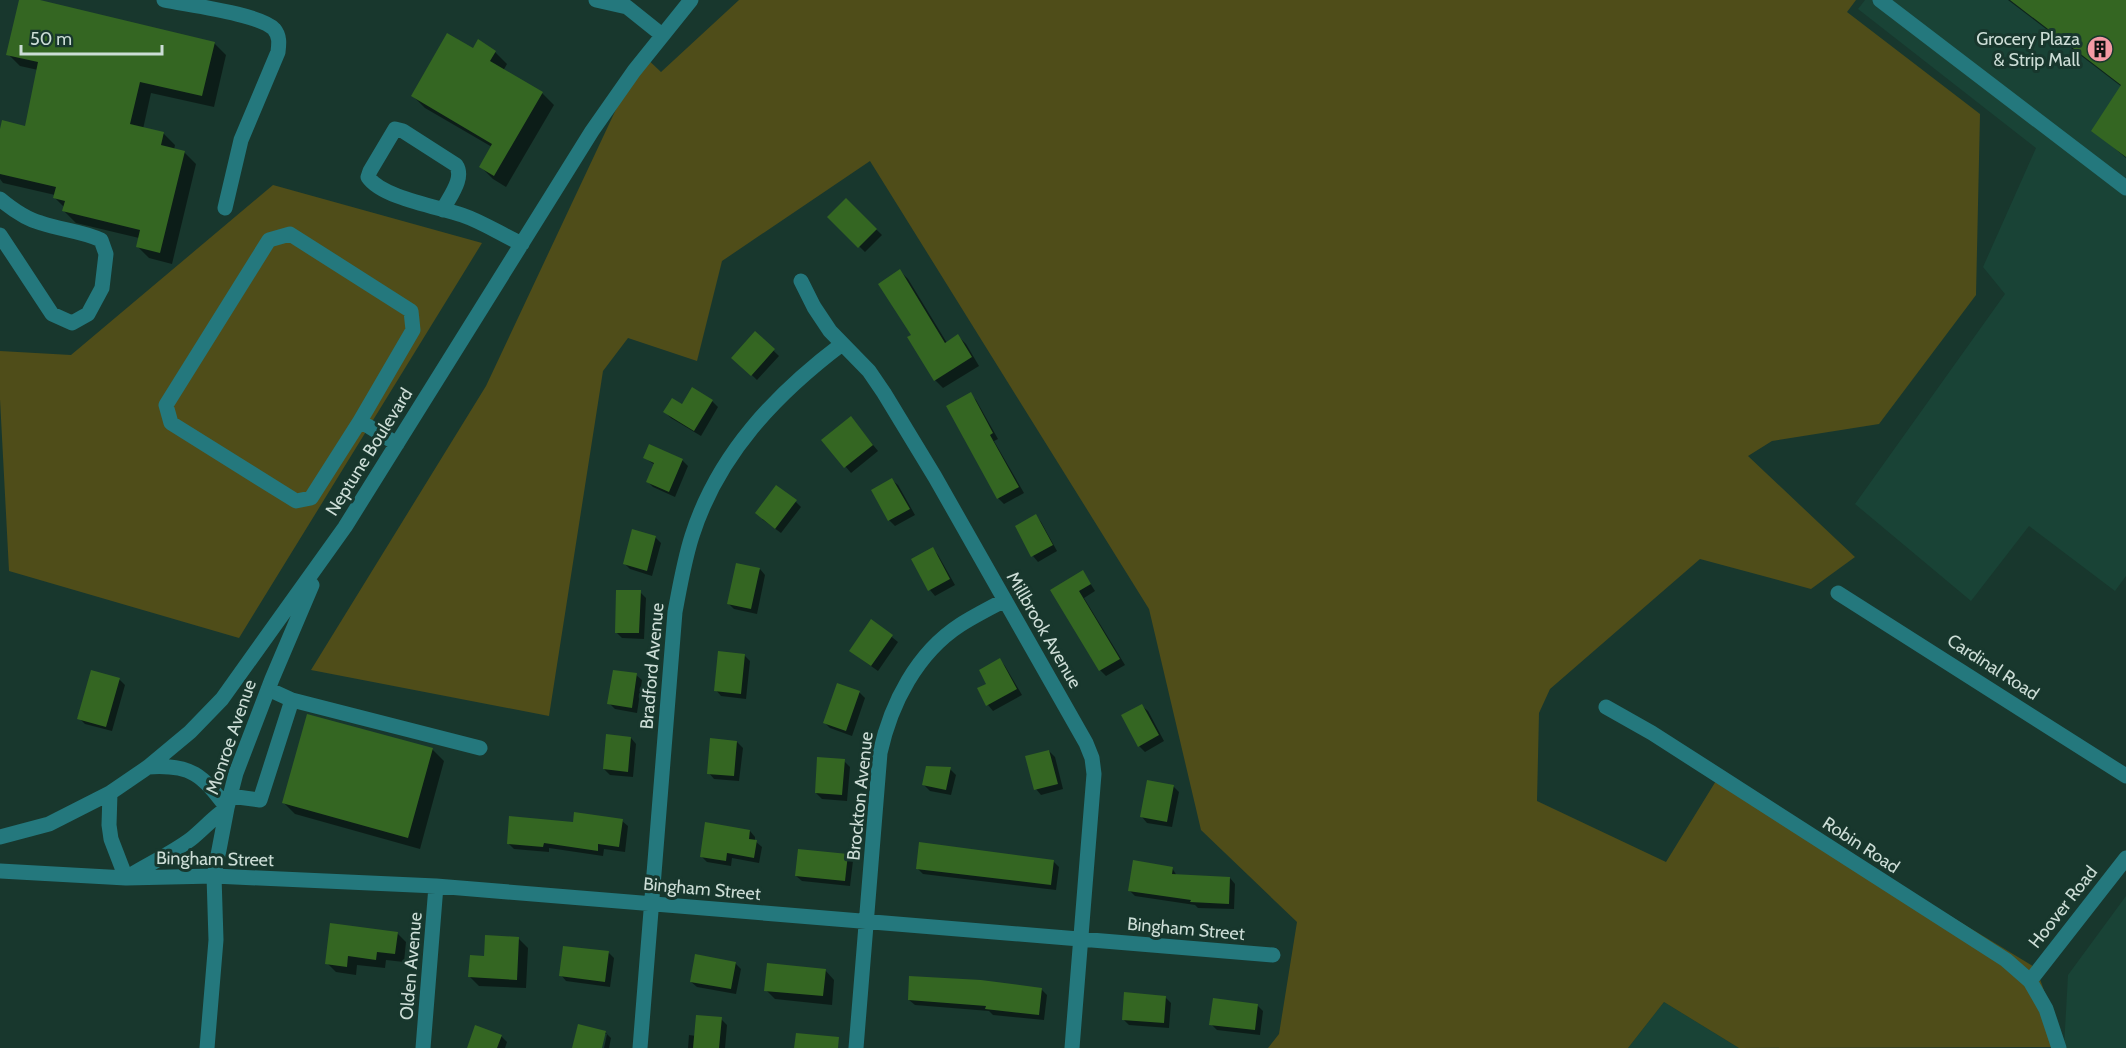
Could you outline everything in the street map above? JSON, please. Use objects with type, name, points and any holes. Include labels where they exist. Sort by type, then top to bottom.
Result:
[{"type":"street","points":[[164,0],[265,23],[274,30],[280,40],[274,62],[241,140],[225,208]]},
{"type":"street","points":[[596,0],[627,4],[662,35]]},
{"type":"street","name":"Neptune Boulevard","points":[[0,837],[49,824],[110,793],[148,767],[190,732],[222,699],[325,555],[592,131],[662,35],[691,0]]},
{"type":"street","points":[[1880,0],[2126,188]]},
{"type":"street","points":[[443,210],[458,180],[459,169],[456,165],[395,129],[368,177],[371,182],[390,192],[443,210],[464,215],[522,244]]},
{"type":"street","points":[[0,200],[24,216],[40,223],[88,234],[101,240],[106,254],[102,288],[88,314],[72,323],[52,314],[0,235]]},
{"type":"street","points":[[290,234],[411,311],[413,330],[360,421],[311,498],[296,501],[171,423],[166,405],[269,240],[290,234]]},
{"type":"street","name":"Millbrook Avenue","points":[[801,281],[830,331],[869,371],[884,393],[1005,600],[1086,743],[1092,758],[1094,774],[1072,1048]]},
{"type":"street","name":"Bradford Avenue","points":[[640,1048],[675,612],[692,534],[715,483],[749,429],[781,394],[842,344]]},
{"type":"street","points":[[360,421],[397,444]]},
{"type":"street","name":"Monroe Avenue","points":[[207,1048],[216,940],[214,876],[229,802],[236,773],[268,689],[325,555]]},
{"type":"street","name":"Cardinal Road","points":[[1838,593],[2126,776]]},
{"type":"street","name":"Brockton Avenue","points":[[856,1048],[880,753],[885,731],[896,704],[914,671],[944,638],[1005,600]]},
{"type":"street","points":[[268,689],[292,700],[480,748]]},
{"type":"street","points":[[148,767],[182,768],[199,775],[229,802],[260,800],[292,700]]},
{"type":"street","name":"Robin Road","points":[[1606,707],[1652,733],[2006,960],[2030,981],[2046,1010],[2059,1048]]},
{"type":"street","points":[[110,793],[111,839],[126,878]]},
{"type":"street","name":"Bingham Street","points":[[126,878],[191,838],[229,802]]},
{"type":"street","name":"Hoover Road","points":[[2030,981],[2126,858]]},
{"type":"street","name":"Bingham Street","points":[[0,871],[126,878],[214,876],[436,886],[1273,955]]},
{"type":"street","name":"Olden Avenue","points":[[423,1048],[436,886]]},
{"type":"shaded area","points":[[739,0],[1856,0],[1847,12],[1980,114],[1976,295],[1879,424],[1772,441],[1748,456],[1855,557],[1811,589],[1700,559],[1550,689],[1539,713],[1537,801],[1666,862],[1719,776],[2036,968],[2064,1047],[1739,1048],[1664,1002],[1628,1048],[1268,1048],[1279,1034],[1297,922],[1201,830],[1149,609],[870,161],[722,261],[697,361],[628,338],[603,371],[549,716],[311,670],[486,386],[642,54],[661,72]]},
{"type":"shaded area","points":[[1865,0],[2126,0],[2126,576],[2115,591],[2029,526],[1971,601],[1855,504],[2005,294],[1983,267],[2036,148],[1858,9]]},
{"type":"shaded area","points":[[273,185],[482,243],[239,638],[9,571],[0,399],[0,351],[71,355]]},
{"type":"shaded area","points":[[2126,896],[2126,1048],[2062,1048],[2064,1047],[2068,975]]},
{"type":"shaded area","points":[[1664,1002],[1739,1048],[1628,1048]]},
{"type":"building","points":[[19,0],[40,0],[215,42],[202,96],[140,82],[130,124],[164,132],[161,145],[185,151],[160,253],[136,247],[140,230],[62,211],[65,201],[53,198],[56,187],[0,174],[2,120],[25,126],[38,62],[6,55]]},
{"type":"building","name":"Grocery Plaza & Strip Mall","points":[[2010,0],[2126,0],[2126,157],[2091,131],[2121,85]]},
{"type":"building","points":[[447,33],[473,48],[478,39],[496,51],[490,61],[543,92],[494,176],[479,167],[492,144],[411,96]]},
{"type":"building","points":[[846,198],[877,229],[858,248],[827,217]]},
{"type":"building","points":[[900,269],[945,343],[958,334],[972,357],[934,381],[907,337],[911,335],[878,284]]},
{"type":"building","points":[[755,331],[775,349],[751,376],[731,358]]},
{"type":"building","points":[[692,387],[713,400],[694,431],[663,412],[672,398],[682,404]]},
{"type":"building","points":[[971,392],[993,433],[990,435],[1019,487],[997,499],[946,406]]},
{"type":"building","points":[[851,416],[873,445],[844,468],[821,440]]},
{"type":"building","points":[[649,444],[683,459],[669,492],[646,482],[654,463],[643,458]]},
{"type":"building","points":[[892,478],[910,509],[888,521],[871,490]]},
{"type":"building","points":[[776,485],[797,500],[775,529],[755,513]]},
{"type":"building","points":[[1036,514],[1053,545],[1031,557],[1015,526]]},
{"type":"building","points":[[632,529],[656,536],[647,571],[623,564]]},
{"type":"building","points":[[933,547],[950,579],[928,591],[911,559]]},
{"type":"building","points":[[736,563],[760,568],[751,609],[727,604]]},
{"type":"building","points":[[1083,570],[1091,584],[1079,591],[1120,659],[1099,671],[1050,590]]},
{"type":"building","points":[[616,590],[641,590],[639,633],[615,633]]},
{"type":"building","points":[[871,619],[893,635],[871,666],[849,651]]},
{"type":"building","points":[[718,651],[745,654],[741,694],[714,691]]},
{"type":"building","points":[[1000,658],[1017,689],[986,706],[977,688],[986,684],[979,670]]},
{"type":"building","points":[[91,670],[120,678],[106,727],[77,719]]},
{"type":"building","points":[[613,670],[637,673],[632,708],[607,704]]},
{"type":"building","points":[[837,683],[860,691],[846,731],[823,723]]},
{"type":"building","points":[[1142,704],[1159,735],[1138,747],[1121,715]]},
{"type":"building","points":[[307,714],[433,748],[408,838],[282,803]]},
{"type":"building","points":[[606,734],[631,737],[628,772],[603,769]]},
{"type":"building","points":[[710,738],[737,741],[734,776],[707,774]]},
{"type":"building","points":[[1049,750],[1058,784],[1034,790],[1025,756]]},
{"type":"building","points":[[817,757],[845,759],[842,795],[815,793]]},
{"type":"building","points":[[926,766],[951,767],[946,790],[922,785]]},
{"type":"building","points":[[1147,780],[1174,785],[1167,822],[1140,817]]},
{"type":"building","points":[[574,812],[623,819],[619,847],[598,844],[598,851],[544,843],[543,847],[507,844],[509,816],[573,822]]},
{"type":"building","points":[[705,822],[750,830],[749,839],[757,840],[754,858],[727,853],[726,861],[700,857]]},
{"type":"building","points":[[919,842],[1054,860],[1051,885],[916,869]]},
{"type":"building","points":[[798,849],[848,854],[845,881],[795,876]]},
{"type":"building","points":[[1133,860],[1173,867],[1172,874],[1230,877],[1229,904],[1190,902],[1191,900],[1128,891]]},
{"type":"building","points":[[330,923],[398,932],[395,954],[377,952],[376,960],[348,956],[347,967],[325,964]]},
{"type":"building","points":[[485,935],[519,937],[517,980],[468,977],[470,955],[484,956]]},
{"type":"building","points":[[563,946],[609,951],[605,982],[559,976]]},
{"type":"building","points":[[695,954],[736,962],[731,989],[690,982]]},
{"type":"building","points":[[767,963],[826,969],[823,996],[764,991]]},
{"type":"building","points":[[909,976],[981,980],[1042,988],[1039,1015],[985,1009],[986,1006],[908,1000]]},
{"type":"building","points":[[1124,992],[1166,996],[1164,1023],[1122,1020]]},
{"type":"building","points":[[1213,998],[1258,1004],[1255,1030],[1209,1025]]},
{"type":"building","points":[[696,1015],[722,1017],[719,1048],[693,1048]]},
{"type":"building","points":[[578,1024],[606,1031],[602,1048],[572,1048]]},
{"type":"building","points":[[475,1025],[502,1035],[497,1048],[467,1048]]},
{"type":"building","points":[[796,1033],[839,1037],[838,1048],[794,1048]]},
{"type":"place","name":"Grocery Plaza & Strip Mall","points":[[2100,49]]}]
